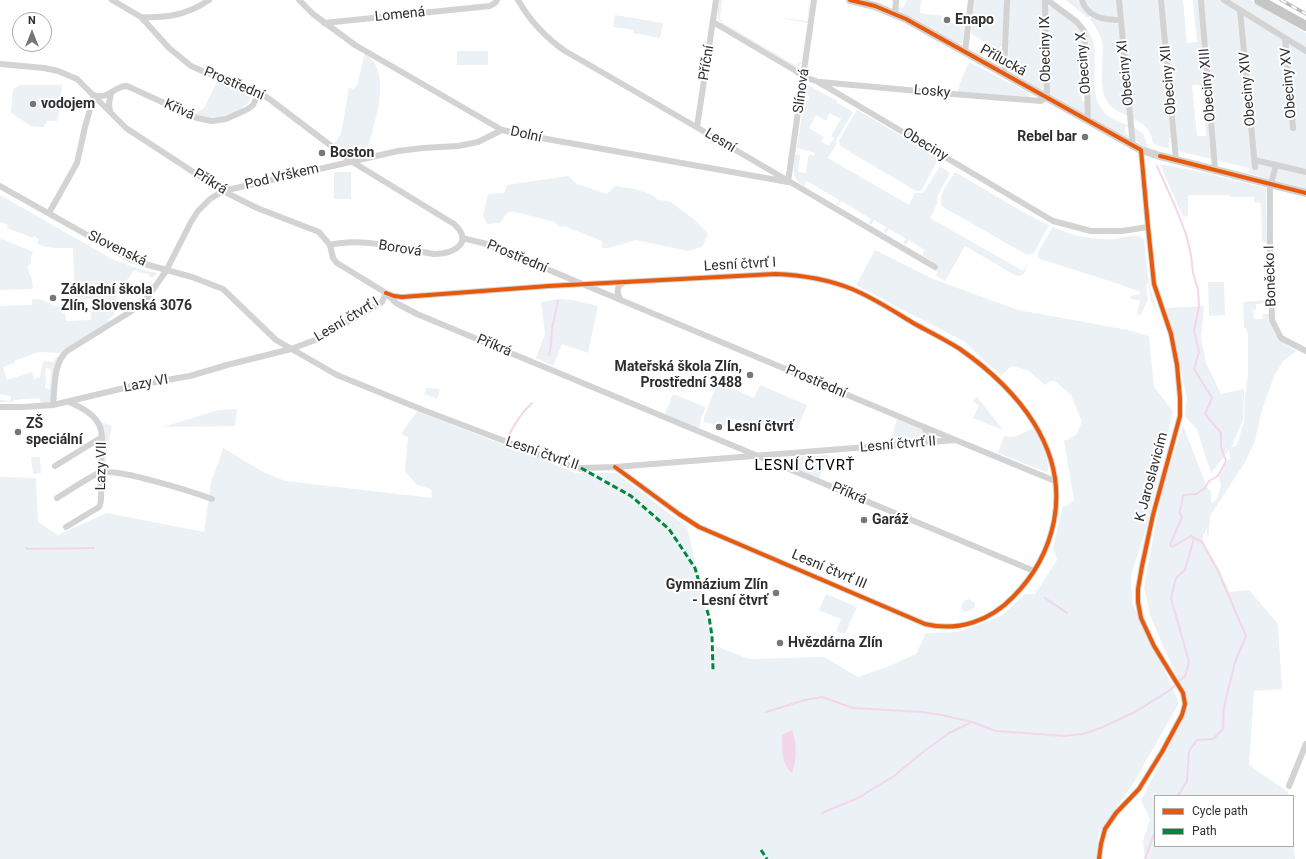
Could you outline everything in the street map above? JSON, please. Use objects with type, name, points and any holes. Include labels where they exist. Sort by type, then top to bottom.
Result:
[{"type":"main road","points":[[1259,0],[1306,26]]},
{"type":"street","name":"Prostřední","points":[[112,0],[141,17],[170,48],[191,66],[258,92],[351,161],[450,222],[460,230],[462,238],[487,244],[924,428],[1055,480]]},
{"type":"street","points":[[141,17],[159,17],[184,13],[193,10],[209,0]]},
{"type":"street","name":"Dolní","points":[[299,0],[324,23],[355,45],[502,130],[788,182]]},
{"type":"street","name":"Lomená","points":[[324,23],[490,6],[497,0]]},
{"type":"street","name":"Lesní","points":[[518,0],[531,21],[556,44],[698,127],[788,182],[935,267]]},
{"type":"street","name":"Příční","points":[[698,127],[716,0]]},
{"type":"street","name":"Slínová","points":[[788,182],[814,0]]},
{"type":"street","name":"Přílucká","points":[[850,0],[863,1],[895,14],[1142,150],[1306,194]]},
{"type":"street","points":[[895,14],[896,0]]},
{"type":"street","points":[[965,52],[971,0]]},
{"type":"street","points":[[1004,74],[1007,0]]},
{"type":"street","name":"Obeciny X","points":[[1082,0],[1086,9],[1098,18],[1121,20]]},
{"type":"street","name":"Obeciny XI","points":[[1118,0],[1133,146]]},
{"type":"street","name":"Obeciny XII","points":[[1161,0],[1176,160]]},
{"type":"street","name":"Obeciny XIII","points":[[1201,0],[1215,169]]},
{"type":"street","points":[[1224,0],[1306,51]]},
{"type":"street","name":"Obeciny X","points":[[1045,1],[1050,2],[1077,22],[1084,31],[1088,83],[1088,121]]},
{"type":"street","name":"Obeciny IX","points":[[1045,1],[1046,97]]},
{"type":"street","name":"Obeciny XIV","points":[[1240,10],[1255,168]]},
{"type":"street","name":"Obeciny","points":[[714,22],[804,77],[816,81],[1053,221],[1091,231],[1122,231],[1148,227]]},
{"type":"street","name":"Obeciny XV","points":[[1285,38],[1293,128]]},
{"type":"street","name":"Příkrá","points":[[0,64],[44,68],[58,71],[77,79],[126,128],[224,191],[273,215],[317,230],[330,245],[333,258],[339,265],[386,293],[396,303],[754,455],[1034,571]]},
{"type":"street","name":"Losky","points":[[816,81],[1042,101],[1046,97]]},
{"type":"street","name":"Křivá","points":[[94,95],[101,96],[111,94],[119,87],[127,86],[197,118],[212,121],[226,119],[248,109],[253,105],[258,92]]},
{"type":"street","points":[[111,94],[109,103],[111,113]]},
{"type":"street","points":[[49,213],[77,163],[94,95]]},
{"type":"street","name":"Pod Vrškem","points":[[53,405],[58,366],[63,355],[67,351],[130,312],[146,298],[166,271],[198,211],[210,199],[224,191],[398,151],[458,146],[478,142],[502,130]]},
{"type":"street","name":"K Jaroslavicím","points":[[1099,859],[1105,829],[1116,813],[1139,789],[1175,728],[1182,715],[1185,704],[1183,693],[1151,639],[1141,618],[1138,602],[1138,588],[1153,515],[1180,416],[1180,398],[1176,365],[1170,334],[1154,284],[1142,150]]},
{"type":"street","points":[[1254,160],[1306,172]]},
{"type":"street","name":"Boněcko I","points":[[1276,165],[1271,184],[1270,248],[1272,320],[1281,338],[1306,351]]},
{"type":"street","name":"Slovenská","points":[[0,186],[130,259],[203,281],[223,289],[276,340],[291,349]]},
{"type":"street","name":"Borová","points":[[330,245],[344,242],[358,242],[434,254],[446,254],[454,250],[462,238]]},
{"type":"street","points":[[549,286],[554,282],[553,272]]},
{"type":"street","name":"Lesní čtvrť I","points":[[291,349],[318,339],[379,304],[384,299],[386,293],[402,297],[549,286],[775,274],[792,274],[815,278],[852,289],[958,348],[996,378],[1022,405],[1036,425],[1046,446],[1055,480],[1057,504],[1053,528],[1046,551],[1034,571]]},
{"type":"street","points":[[621,300],[618,296],[617,290],[620,284],[625,282]]},
{"type":"street","points":[[413,311],[410,304],[416,296]]},
{"type":"street","name":"Lazy VI","points":[[0,407],[24,408],[69,402],[137,385],[190,376],[227,364],[291,349]]},
{"type":"street","name":"Lesní čtvrť II","points":[[291,349],[344,378],[423,410],[566,464],[581,468],[615,467],[955,440]]},
{"type":"street","name":"Lazy VII","points":[[66,527],[100,506],[101,502],[101,428],[97,421],[82,408],[69,402]]},
{"type":"street","points":[[921,442],[926,436],[924,428]]},
{"type":"street","points":[[55,466],[102,437]]},
{"type":"street","name":"Lesní čtvrť III","points":[[615,467],[699,527],[925,624],[944,627],[962,626],[991,615],[1012,598],[1034,571]]},
{"type":"street","points":[[57,498],[100,472],[129,475],[178,487],[212,499]]},
{"type":"street","points":[[1288,786],[1306,744]]},
{"type":"shaded area","points":[[719,0],[722,0],[720,19],[723,23],[795,65],[801,62],[807,23],[776,17],[807,21],[809,2],[810,3],[801,64],[794,66],[722,24],[718,19]]},
{"type":"shaded area","points":[[907,0],[921,0],[920,13],[942,16],[941,21],[961,24],[962,21],[965,22],[962,43],[957,43],[897,10],[897,6],[903,8]]},
{"type":"shaded area","points":[[973,0],[1005,0],[1002,46],[1000,46],[1000,52],[971,34]]},
{"type":"shaded area","points":[[1009,0],[1044,0],[1044,70],[1041,70],[1041,81],[1044,82],[1045,91],[1042,91],[1008,71]]},
{"type":"shaded area","points":[[1066,0],[1081,0],[1091,15],[1088,18]]},
{"type":"shaded area","points":[[1084,0],[1117,0],[1118,16],[1108,18],[1090,11]]},
{"type":"shaded area","points":[[1119,0],[1159,0],[1172,138],[1169,138],[1169,149],[1153,143],[1149,131],[1140,122],[1132,118]]},
{"type":"shaded area","points":[[1163,0],[1183,0],[1187,43],[1197,42],[1193,0],[1250,0],[1306,33],[1306,189],[1248,173],[1249,168],[1178,151]],"holes":[[[1202,85],[1206,136],[1197,136],[1192,86]]]},
{"type":"shaded area","points":[[1050,6],[1077,25],[1081,30],[1084,89],[1081,90],[1082,101],[1085,101],[1086,114],[1083,114],[1050,94],[1048,7]]},
{"type":"shaded area","points":[[615,15],[663,23],[660,38],[633,33],[634,30],[613,27]]},
{"type":"shaded area","points":[[1092,17],[1117,23],[1119,25],[1129,116],[1114,109],[1106,99],[1103,92],[1102,41],[1099,32],[1090,19]]},
{"type":"shaded area","points":[[1084,26],[1093,42],[1095,59],[1094,78],[1096,96],[1099,104],[1109,117],[1128,125],[1128,127],[1125,127],[1126,134],[1130,138],[1094,120],[1091,115]]},
{"type":"shaded area","points":[[457,51],[488,51],[488,65],[457,65]]},
{"type":"shaded area","points":[[365,53],[372,59],[377,68],[379,78],[380,89],[378,111],[368,146],[369,149],[378,153],[359,156],[344,152],[333,145],[341,134],[349,88],[353,89],[357,86]]},
{"type":"shaded area","points":[[969,62],[1028,93],[1029,97],[958,92],[960,83]]},
{"type":"shaded area","points":[[218,80],[244,89],[251,96],[249,102],[237,111],[224,116],[210,117],[195,114],[204,108]]},
{"type":"shaded area","points":[[806,84],[837,101],[836,102],[853,112],[828,158],[909,205],[915,193],[924,192],[940,166],[950,173],[938,195],[937,204],[930,218],[1023,271],[1028,262],[1024,274],[1019,276],[1013,274],[965,246],[945,281],[936,275],[938,272],[931,268],[932,261],[922,255],[925,250],[909,240],[906,245],[903,243],[906,239],[889,229],[886,233],[884,232],[886,227],[874,220],[871,225],[869,223],[871,219],[841,201],[838,206],[839,200],[807,181],[804,186],[800,183],[794,172],[795,154],[800,155],[798,172],[806,173],[808,157],[810,155],[814,156],[815,153],[797,148],[804,101],[808,101],[809,96],[805,95]],"holes":[[[830,113],[841,119],[831,136],[834,138],[829,146],[821,141],[824,137],[809,128],[816,115],[826,121]]]},
{"type":"shaded area","points":[[20,85],[62,85],[58,121],[47,121],[44,127],[31,126],[11,113],[13,89]]},
{"type":"shaded area","points":[[857,110],[939,158],[921,191],[916,191],[840,146],[839,140]]},
{"type":"shaded area","points":[[1133,127],[1143,133],[1148,148],[1138,143],[1134,135]]},
{"type":"shaded area","points":[[1160,164],[1266,188],[1267,243],[1262,242],[1261,203],[1254,202],[1254,197],[1230,197],[1230,195],[1188,195],[1188,216],[1183,217]]},
{"type":"shaded area","points":[[334,172],[351,172],[351,199],[334,199]]},
{"type":"shaded area","points":[[955,172],[1028,215],[1049,225],[1034,253],[1027,255],[943,207],[941,203],[942,194]]},
{"type":"shaded area","points":[[568,176],[577,184],[607,194],[615,186],[638,190],[649,194],[658,200],[669,201],[695,220],[708,234],[702,247],[688,251],[636,240],[609,248],[602,248],[602,241],[565,226],[560,227],[555,222],[511,211],[506,214],[500,223],[487,224],[483,215],[488,194],[504,193],[507,185]]},
{"type":"shaded area","points":[[0,195],[112,259],[139,269],[157,273],[153,278],[149,276],[149,274],[134,270],[117,294],[114,315],[107,320],[109,323],[62,353],[39,352],[14,361],[14,363],[3,367],[7,380],[32,372],[34,379],[40,377],[43,361],[54,362],[56,357],[59,357],[56,362],[51,400],[48,403],[41,403],[39,398],[14,400],[13,402],[0,402],[0,400],[11,401],[11,396],[0,394],[0,306],[32,305],[32,299],[37,299],[58,307],[62,307],[62,313],[65,313],[66,321],[91,320],[91,312],[93,312],[92,299],[75,300],[73,248],[41,246],[37,244],[39,239],[34,236],[33,238],[7,228],[8,225],[0,222]],"holes":[[[46,368],[51,369],[50,389],[45,388],[45,376]]]},
{"type":"shaded area","points":[[1053,227],[1068,233],[1090,238],[1114,239],[1138,236],[1144,239],[1149,284],[1159,317],[1151,300],[1148,282],[1146,285],[1148,299],[1141,315],[1137,314],[1140,301],[1129,298],[1133,295],[1139,295],[1140,292],[1040,259],[1038,252]]},
{"type":"shaded area","points":[[0,238],[33,252],[31,264],[28,265],[33,289],[0,290]]},
{"type":"shaded area","points":[[875,250],[933,279],[1018,310],[1128,330],[1149,336],[1154,387],[1173,411],[1148,522],[1131,576],[1132,603],[1149,635],[1179,703],[1134,782],[1099,833],[1096,859],[0,859],[0,477],[36,478],[38,522],[58,535],[107,513],[204,532],[211,482],[223,448],[265,473],[286,481],[432,498],[431,489],[417,485],[405,471],[408,437],[401,434],[417,411],[576,473],[616,473],[687,527],[710,634],[710,671],[716,646],[749,659],[824,657],[858,677],[887,667],[916,654],[926,633],[958,632],[1001,616],[1025,594],[1035,594],[1057,560],[1053,548],[1063,506],[1068,505],[1074,500],[1064,441],[1076,435],[1082,422],[1071,395],[1055,381],[1050,381],[1045,385],[1028,370],[1011,366],[1001,376],[965,342],[856,285]]},
{"type":"shaded area","points":[[1208,282],[1224,282],[1225,315],[1209,316]]},
{"type":"shaded area","points":[[559,299],[572,300],[598,306],[588,353],[562,344],[553,366],[536,358],[545,334],[541,302]]},
{"type":"shaded area","points":[[1267,300],[1267,303],[1256,304],[1256,310],[1253,310],[1254,319],[1263,319],[1263,314],[1270,314],[1272,327],[1276,335],[1286,345],[1296,351],[1283,361],[1274,376],[1261,413],[1255,441],[1245,462],[1210,516],[1208,542],[1207,528],[1203,535],[1203,541],[1219,569],[1229,592],[1249,590],[1278,624],[1282,689],[1254,691],[1249,765],[1288,792],[1289,795],[1154,795],[1154,847],[1294,847],[1295,859],[1145,859],[1143,841],[1150,819],[1141,800],[1189,706],[1150,615],[1144,588],[1162,489],[1183,425],[1208,490],[1211,490],[1211,503],[1217,499],[1221,485],[1219,478],[1227,461],[1230,459],[1229,450],[1211,473],[1197,430],[1185,416],[1187,398],[1166,308],[1204,306],[1201,338],[1206,363],[1221,394],[1244,389],[1243,420],[1231,448],[1237,445],[1244,421],[1248,375],[1248,334],[1246,328],[1244,328],[1243,302]]},
{"type":"shaded area","points":[[718,382],[754,398],[760,385],[807,405],[797,430],[733,419],[731,425],[722,427],[704,422],[704,417]]},
{"type":"shaded area","points":[[427,388],[440,389],[437,399],[424,394]]},
{"type":"shaded area","points":[[673,394],[706,407],[701,418],[700,427],[696,427],[665,414]]},
{"type":"shaded area","points":[[977,397],[1003,430],[973,418],[979,406],[973,401]]},
{"type":"shaded area","points":[[237,409],[235,426],[163,427],[218,410]]},
{"type":"shaded area","points":[[897,419],[921,429],[923,433],[922,437],[919,440],[890,443]]},
{"type":"shaded area","points":[[99,421],[112,426],[107,450],[105,471],[103,468]]},
{"type":"shaded area","points":[[1033,428],[1046,455],[1048,471],[1046,472],[998,453],[1004,436],[1011,437],[1023,434]]},
{"type":"shaded area","points":[[829,455],[819,478],[792,467],[794,457]]},
{"type":"shaded area","points":[[31,457],[40,457],[41,473],[33,474]]},
{"type":"shaded area","points":[[826,594],[857,607],[845,634],[836,631],[841,619],[819,610]]},
{"type":"shaded area","points":[[969,599],[975,603],[975,607],[964,612],[961,608],[962,605]]},
{"type":"shaded area","points":[[792,730],[796,752],[792,773],[788,769],[784,760],[782,735]]},
{"type":"waterway","points":[[1157,166],[1186,234],[1191,255],[1193,273],[1198,289],[1199,306],[1194,331],[1199,352],[1194,369],[1212,398],[1205,414],[1221,433],[1221,447],[1226,461],[1218,476],[1209,481],[1205,488],[1196,494],[1183,495],[1179,512],[1182,517],[1170,545],[1172,547],[1191,536],[1202,542],[1218,571],[1246,636],[1235,662],[1224,707],[1223,729],[1213,739],[1197,740],[1189,751],[1187,781],[1179,795]]},
{"type":"waterway","points":[[549,355],[552,329],[558,301]]},
{"type":"waterway","points":[[506,441],[517,420],[532,403]]},
{"type":"waterway","points":[[507,445],[543,459]]},
{"type":"waterway","points":[[577,470],[586,472]]},
{"type":"waterway","points":[[1178,682],[1185,676],[1189,662],[1171,598],[1176,578],[1185,570],[1194,538]]},
{"type":"waterway","points":[[26,548],[94,548]]},
{"type":"waterway","points":[[1045,598],[1067,613]]},
{"type":"waterway","points":[[766,712],[805,700],[822,697],[853,708],[922,712],[972,722],[996,731],[1064,736],[1083,734],[1103,727],[1135,712],[1170,690],[1175,685]]},
{"type":"waterway","points":[[822,813],[858,798],[894,776],[949,733],[972,722]]},
{"type":"waterway","points":[[1145,859],[1154,834]]},
{"type":"railway","points":[[1281,0],[1306,14]]},
{"type":"marked path","points":[[581,468],[631,496],[669,529],[695,568],[709,617],[712,636],[713,670]]},
{"type":"marked path","points":[[761,850],[767,859]]},
{"type":"cycle path","points":[[850,0],[875,6],[906,19],[1141,150],[1154,284],[1171,334],[1177,365],[1180,416],[1153,515],[1138,589],[1138,602],[1141,618],[1154,646],[1183,693],[1185,704],[1182,715],[1162,752],[1139,789],[1116,813],[1105,829],[1099,859]]},
{"type":"cycle path","points":[[1160,156],[1306,193]]},
{"type":"cycle path","points":[[386,293],[402,297],[549,286],[775,274],[814,278],[843,286],[876,301],[944,339],[960,349],[1001,382],[1034,423],[1045,445],[1053,469],[1056,494],[1054,521],[1048,543],[1034,572],[1013,597],[1004,605],[984,618],[961,625],[949,627],[937,626],[925,624],[699,527],[615,467]]},
{"type":"place","name":"Enapo","points":[[947,20]]},
{"type":"place","name":"vodojem","points":[[33,104]]},
{"type":"place","name":"Rebel bar","points":[[1085,137]]},
{"type":"place","name":"Boston","points":[[322,153]]},
{"type":"place","name":"Základní škola Zlín, Slovenská 3076","points":[[53,298]]},
{"type":"place","name":"Mateřská škola Zlín, Prostřední 3488","points":[[750,375]]},
{"type":"place","name":"Lesní čtvrť","points":[[719,427]]},
{"type":"place","name":"ZŠ speciální","points":[[18,432]]},
{"type":"place","name":"Garáž","points":[[864,520]]},
{"type":"place","name":"Gymnázium Zlín - Lesní čtvrť","points":[[776,593]]},
{"type":"place","name":"Hvězdárna Zlín","points":[[780,643]]},
{"type":"district","name":"LESNÍ ČTVRŤ","points":[[805,466]]}]
